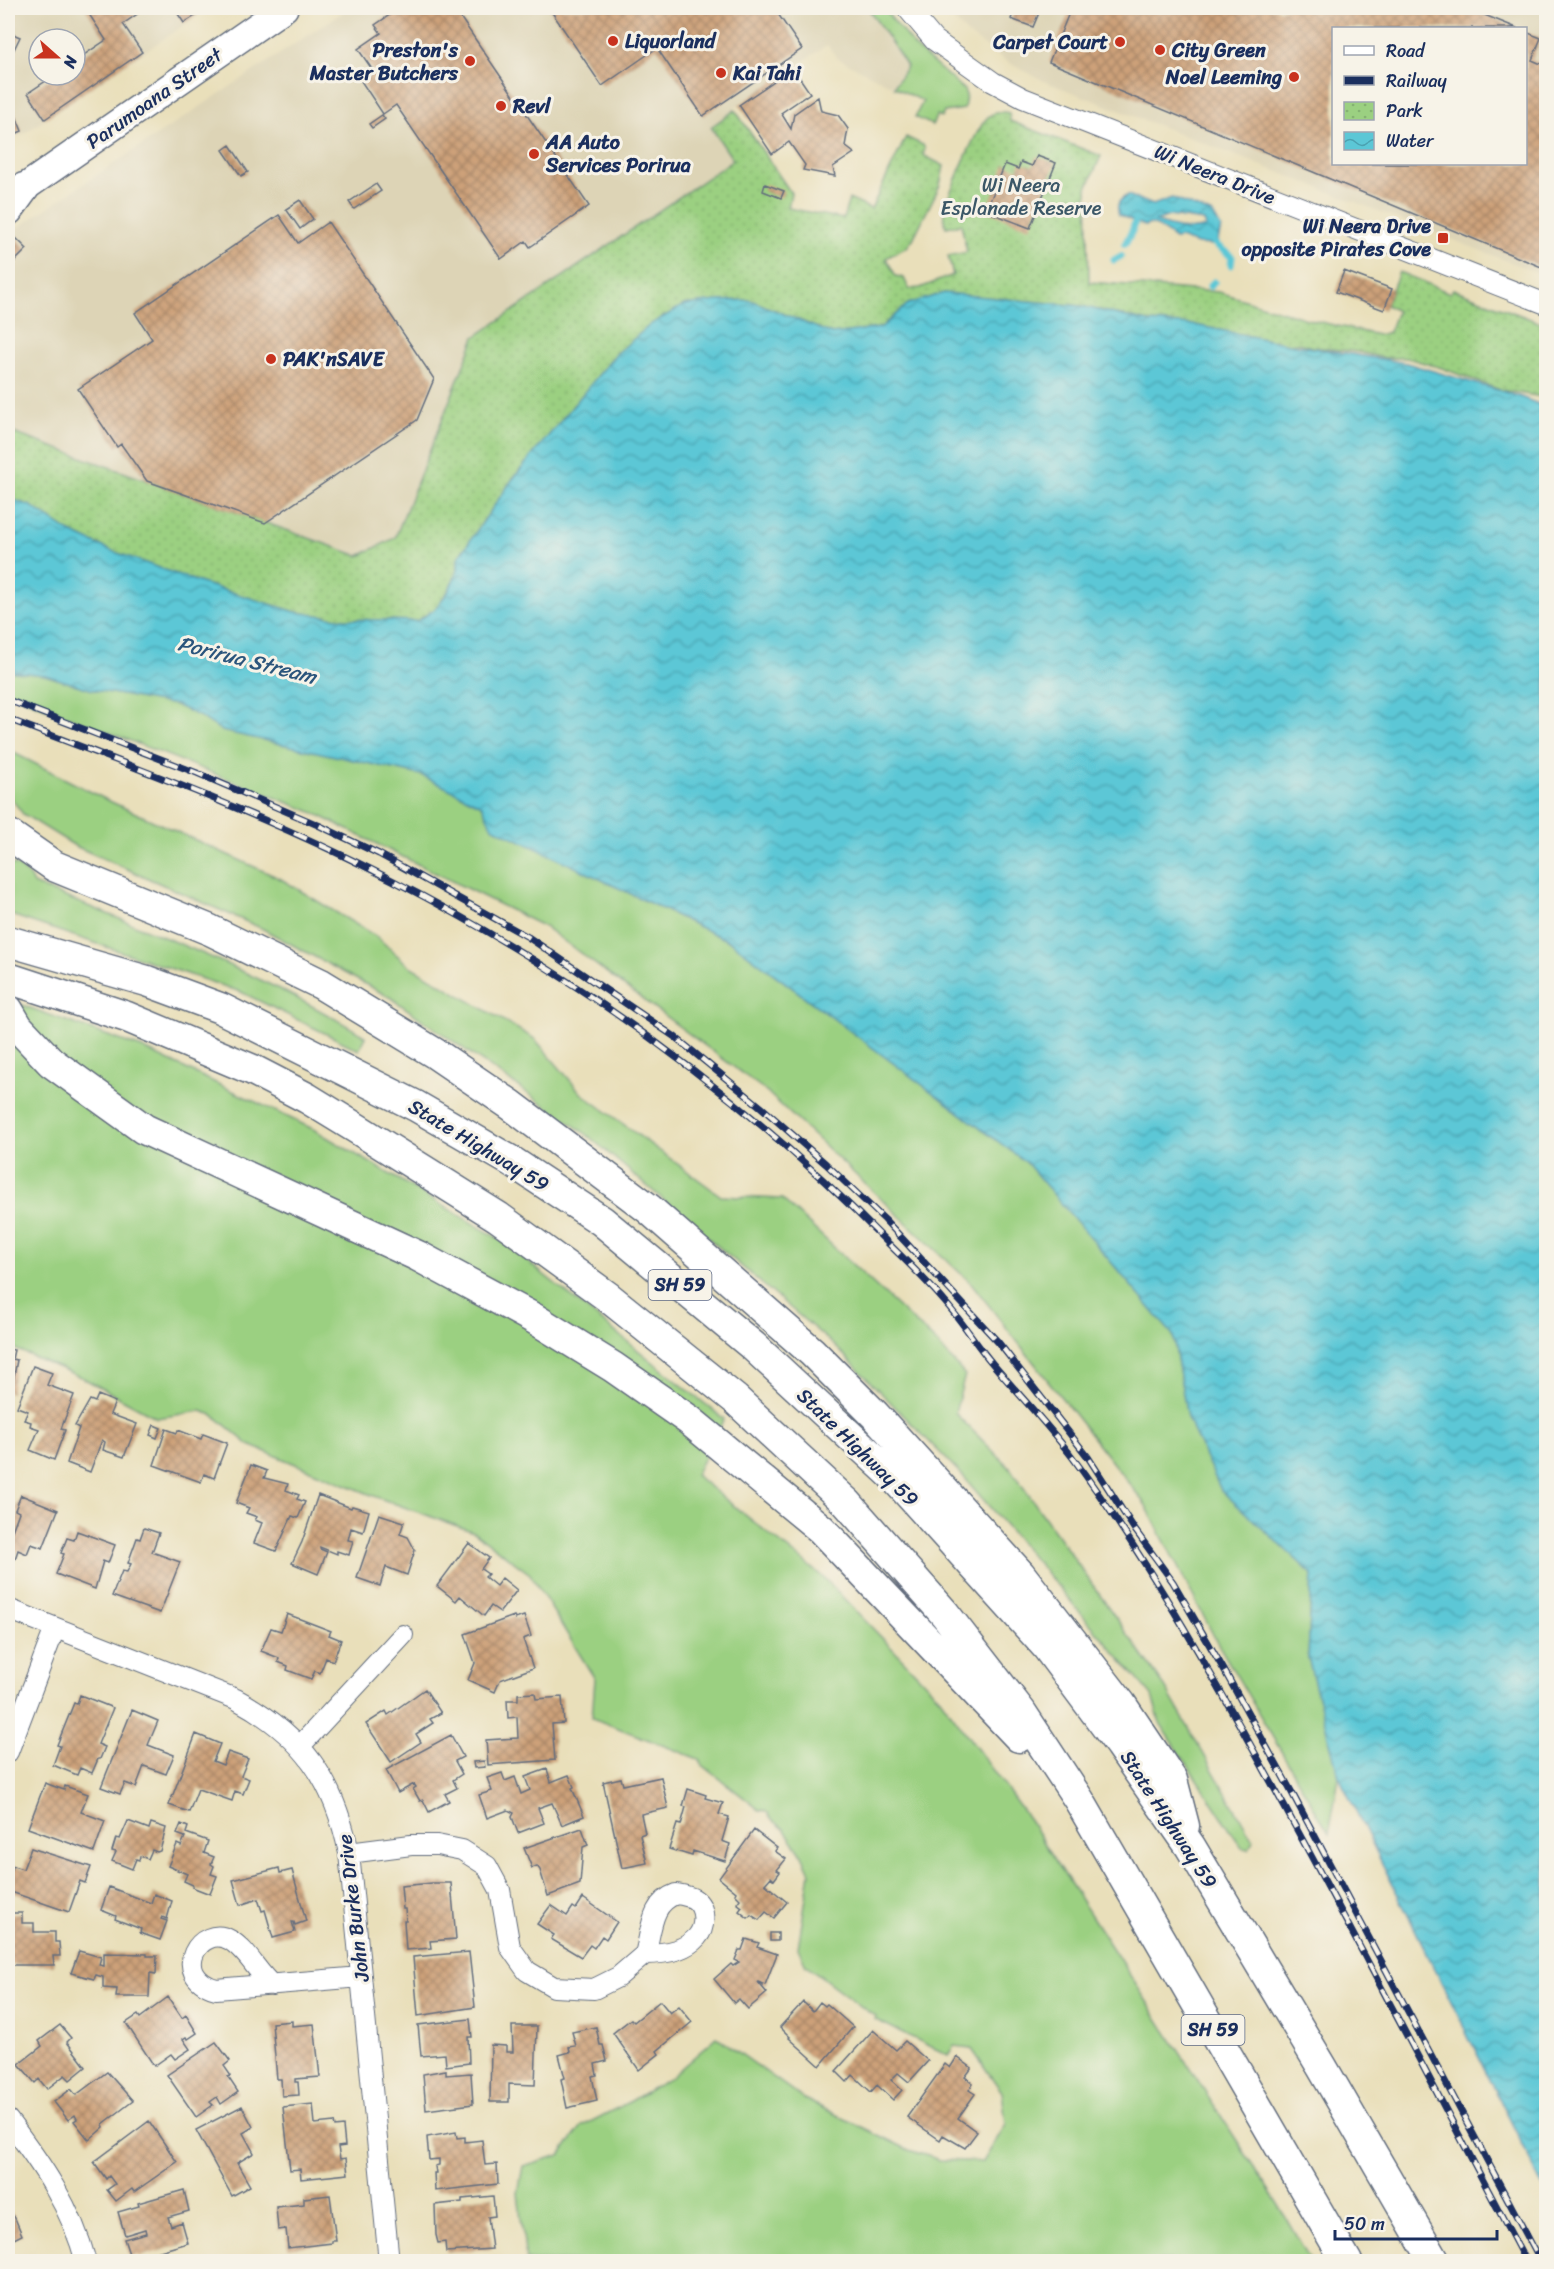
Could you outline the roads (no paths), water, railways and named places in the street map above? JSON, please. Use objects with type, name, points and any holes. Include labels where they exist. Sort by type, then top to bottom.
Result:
[{"type":"main road","name":"Parumoana Street","points":[[12,197],[284,8]]},
{"type":"main road","points":[[8,834],[54,866],[221,935],[321,984],[436,1054],[511,1105],[649,1209],[709,1260],[813,1352],[875,1415],[1020,1574],[1121,1704],[1172,1780],[1190,1846]]},
{"type":"main road","name":"State Highway 59","points":[[8,941],[147,981],[220,1008],[416,1106],[511,1161],[602,1221],[753,1346],[891,1474],[1047,1647],[1120,1745],[1190,1846],[1435,2262]]},
{"type":"main road","name":"SH 59","points":[[8,978],[127,1017],[253,1070],[307,1098],[498,1217],[608,1297],[735,1399],[847,1503],[945,1614],[1021,1712],[1079,1800],[1347,2262]]},
{"type":"main road","points":[[8,1010],[18,1027],[51,1062],[144,1129],[418,1256],[535,1319],[613,1367],[689,1420],[821,1529],[1079,1800]]},
{"type":"street","name":"Wi Neera Drive","points":[[907,8],[934,40],[993,82],[1023,98],[1546,304]]},
{"type":"street","name":"John Burke Drive","points":[[8,1609],[236,1700],[265,1716],[300,1746],[326,1783],[339,1813],[349,1853],[388,2262]]},
{"type":"street","points":[[8,1752],[55,1628]]},
{"type":"street","points":[[300,1746],[403,1635]]},
{"type":"street","points":[[349,1853],[411,1845],[437,1845],[462,1850],[487,1866],[500,1890],[510,1947],[527,1971],[554,1987],[594,1989],[618,1977],[645,1954]]},
{"type":"street","points":[[272,1984],[361,1977]]},
{"type":"street","points":[[8,2120],[29,2147],[68,2211],[86,2262]]},
{"type":"water","points":[[1128,195],[1153,205],[1172,198],[1213,214],[1221,228],[1218,240],[1214,245],[1175,239],[1157,226],[1150,224],[1145,226],[1119,215],[1118,205]],"holes":[[[1169,216],[1204,221],[1206,227],[1200,229],[1173,227],[1155,221]]]},
{"type":"water","name":"Porirua Stream","points":[[944,293],[1081,306],[1148,322],[1195,325],[1289,344],[1406,363],[1518,396],[1546,407],[1546,2192],[1339,1777],[1308,1658],[1312,1574],[1221,1490],[1187,1417],[1173,1335],[1027,1163],[731,942],[492,827],[482,805],[421,775],[222,731],[201,717],[176,705],[90,689],[45,675],[8,671],[8,498],[31,506],[68,531],[112,551],[201,583],[296,612],[344,619],[417,621],[434,610],[448,592],[458,570],[458,558],[512,480],[615,355],[651,324],[684,305],[750,300],[832,334],[880,328],[908,304]]},
{"type":"waterway","points":[[1133,228],[1135,222]]},
{"type":"waterway","points":[[1125,244],[1132,231]]},
{"type":"waterway","points":[[1215,244],[1232,257],[1231,265]]},
{"type":"waterway","points":[[1114,260],[1121,256]]},
{"type":"waterway","points":[[1210,286],[1214,282]]},
{"type":"railway","points":[[8,700],[197,773],[318,825],[379,854],[528,937],[675,1037],[761,1107],[885,1220],[998,1342],[1088,1457],[1135,1530],[1173,1582],[1291,1791],[1541,2262]]},
{"type":"railway","points":[[8,719],[202,794],[298,835],[392,880],[527,956],[655,1042],[717,1089],[834,1190],[917,1272],[951,1309],[992,1363],[1073,1458],[1157,1584],[1209,1671],[1283,1804],[1526,2262]]},
{"type":"place","name":"Liquorland","points":[[613,41]]},
{"type":"place","name":"Carpet Court","points":[[1120,42]]},
{"type":"place","name":"City Green","points":[[1160,50]]},
{"type":"place","name":"Preston's Master Butchers","points":[[470,61]]},
{"type":"place","name":"Kai Tahi","points":[[721,73]]},
{"type":"place","name":"Noel Leeming","points":[[1294,77]]},
{"type":"place","name":"Revl","points":[[501,106]]},
{"type":"place","name":"AA Auto Services Porirua","points":[[534,154]]},
{"type":"place","name":"Wi Neera Drive opposite Pirates Cove","points":[[1443,238]]},
{"type":"place","name":"PAK'nSAVE","points":[[271,359]]},
{"type":"park label","name":"Wi Neera Esplanade Reserve","points":[[1021,196]]}]
